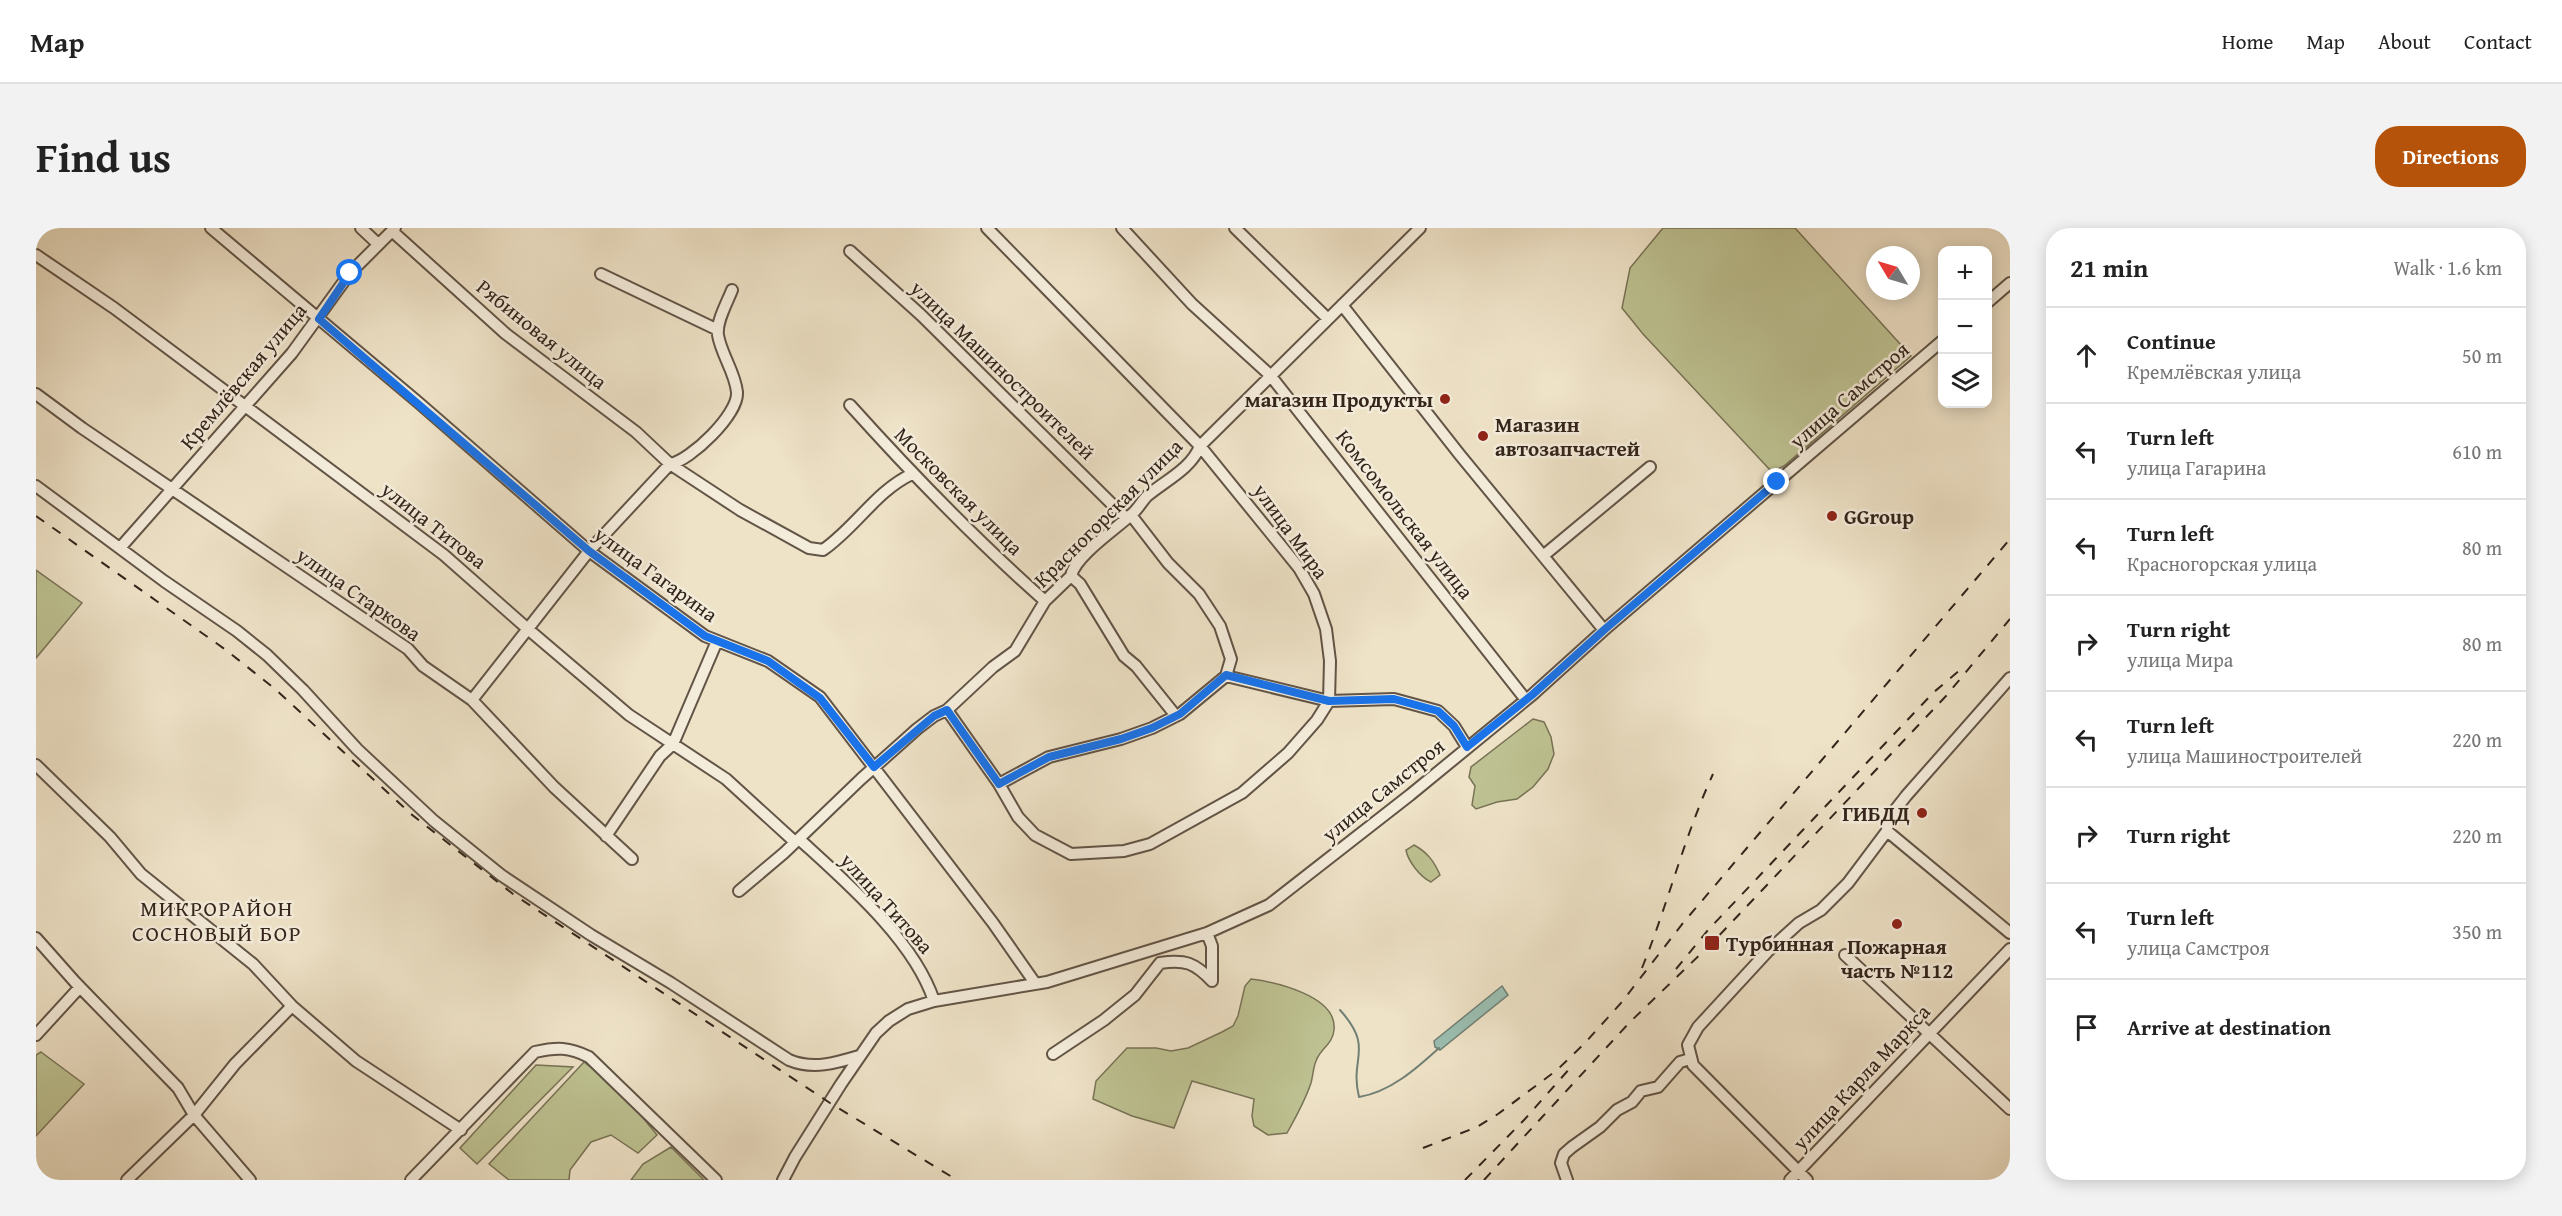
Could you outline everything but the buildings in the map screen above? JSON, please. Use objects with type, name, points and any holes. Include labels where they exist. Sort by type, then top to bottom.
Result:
[{"type":"street","name":"улица Гагарина","points":[[211,228],[589,551],[705,636],[768,661],[820,698],[993,922],[1035,983]]},
{"type":"street","points":[[361,228],[378,244]]},
{"type":"street","name":"улица Мира","points":[[987,228],[1200,446],[1299,568],[1314,594],[1326,629],[1330,661],[1329,701]]},
{"type":"street","name":"Комсомольская улица","points":[[1122,228],[1192,304],[1270,375],[1526,700]]},
{"type":"street","points":[[1235,228],[1328,319]]},
{"type":"street","name":"Красногорская улица","points":[[739,891],[874,767],[934,716],[947,710],[993,667],[1015,651],[1045,602],[1071,576],[1072,570],[1146,498],[1196,458],[1200,446],[1420,228]]},
{"type":"street","name":"Кремлёвская улица","points":[[120,548],[246,407],[319,319],[350,273],[393,230]]},
{"type":"street","name":"Рябиновая улица","points":[[393,230],[506,334],[636,432],[670,464],[740,510],[809,548],[824,550],[887,489],[912,474]]},
{"type":"street","name":"улица Машиностроителей","points":[[850,251],[921,315],[1129,517],[1168,563],[1199,594],[1220,626],[1231,659],[1226,675]]},
{"type":"street","name":"улица Титова","points":[[36,255],[114,308],[444,555],[630,715],[726,779],[830,868],[906,948],[920,968],[934,1001]]},
{"type":"street","points":[[600,274],[718,330]]},
{"type":"street","points":[[1990,300],[2010,283]]},
{"type":"street","points":[[472,700],[589,551],[670,464],[680,462],[690,456],[710,437],[732,408],[738,396],[718,330],[732,290]]},
{"type":"street","points":[[1342,305],[1604,630]]},
{"type":"street","name":"улица Самстроя","points":[[783,1180],[859,1056],[889,1021],[909,1009],[934,1001],[1047,982],[1207,933],[1269,905],[1410,795],[1526,700],[1604,630],[1938,344]]},
{"type":"street","name":"улица Старкова","points":[[36,394],[408,650],[423,666],[472,700],[554,787],[632,859]]},
{"type":"street","name":"Московская улица","points":[[850,405],[912,474],[983,546],[1045,602]]},
{"type":"street","points":[[1543,556],[1650,467]]},
{"type":"street","points":[[36,486],[267,655],[357,749],[434,821],[501,875],[591,935],[671,983],[789,1060],[798,1064],[830,1065],[859,1056]]},
{"type":"street","points":[[1071,576],[1080,584],[1124,656],[1136,666],[1176,716]]},
{"type":"street","points":[[606,836],[660,756],[674,744],[717,641]]},
{"type":"street","points":[[999,784],[1049,757],[1121,739],[1152,728],[1176,716],[1226,675],[1329,701],[1394,699],[1438,711],[1454,726],[1467,747]]},
{"type":"street","points":[[1807,1180],[1690,1059],[1688,1045],[1698,1027],[1768,951],[1799,923],[1821,910],[1848,883],[1887,831],[1887,824],[1901,802],[2010,678]]},
{"type":"street","points":[[947,710],[999,784],[1018,817],[1035,835],[1071,854],[1124,851],[1142,847],[1185,826],[1242,793],[1288,753],[1317,720],[1329,701]]},
{"type":"street","points":[[36,765],[168,898],[253,964],[292,1006],[356,1061],[461,1130]]},
{"type":"street","points":[[1887,831],[2010,933]]},
{"type":"street","points":[[1053,1054],[1135,996],[1160,963],[1173,961],[1193,964],[1212,981],[1212,946],[1207,933]]},
{"type":"street","points":[[36,938],[178,1088],[194,1115],[250,1180]]},
{"type":"street","name":"улица Карла Маркса","points":[[1790,1180],[2010,949]]},
{"type":"street","points":[[1845,955],[2010,1109]]},
{"type":"street","points":[[36,1035],[80,987]]},
{"type":"street","points":[[126,1180],[194,1115],[235,1064],[292,1006]]},
{"type":"street","points":[[411,1180],[536,1052],[558,1047],[575,1050],[589,1057],[716,1180]]},
{"type":"street","points":[[1567,1180],[1561,1163],[1564,1154],[1600,1127],[1617,1110],[1632,1102],[1641,1091],[1658,1087],[1680,1062],[1690,1059]]},
{"type":"green space","points":[[1663,228],[1795,228],[1911,356],[1784,466],[1772,472],[1643,334],[1622,308],[1630,268]]},
{"type":"green space","points":[[36,570],[82,603],[36,658]]},
{"type":"green space","points":[[1533,719],[1544,722],[1551,737],[1554,754],[1548,769],[1533,787],[1517,799],[1497,802],[1476,809],[1472,805],[1475,786],[1469,777],[1471,767]]},
{"type":"green space","points":[[1414,845],[1433,861],[1438,870],[1440,875],[1431,882],[1419,873],[1409,859],[1406,850]]},
{"type":"green space","points":[[1251,979],[1275,983],[1303,993],[1326,1008],[1333,1018],[1333,1035],[1318,1057],[1306,1096],[1287,1133],[1268,1135],[1254,1126],[1252,1116],[1254,1099],[1192,1081],[1174,1128],[1132,1116],[1093,1099],[1096,1081],[1127,1048],[1156,1048],[1171,1051],[1188,1048],[1233,1026],[1238,1016],[1245,986]]},
{"type":"green space","points":[[41,1052],[84,1084],[36,1136],[36,1055]]},
{"type":"green space","points":[[584,1062],[622,1092],[657,1135],[638,1153],[611,1135],[591,1142],[570,1170],[569,1180],[509,1180],[489,1164]]},
{"type":"green space","points":[[536,1065],[573,1067],[477,1164],[460,1148]]},
{"type":"green space","points":[[671,1147],[704,1180],[631,1180],[643,1164]]},
{"type":"water","points":[[1502,986],[1508,995],[1440,1050],[1435,1047],[1434,1041]]},
{"type":"waterway","points":[[1340,1010],[1350,1023],[1359,1044],[1357,1072],[1359,1097],[1392,1085],[1439,1048]]},
{"type":"railway","points":[[36,516],[226,650],[275,689],[411,814],[513,894],[830,1103],[957,1180]]},
{"type":"railway","points":[[1423,1148],[1477,1127],[1498,1114],[1557,1070],[1584,1044],[1621,1003],[1683,923],[2010,539]]},
{"type":"railway","points":[[1484,1180],[1630,1022],[1712,943],[1946,696],[2010,619]]},
{"type":"railway","points":[[1676,969],[1708,930],[1934,692],[1961,669]]},
{"type":"railway","points":[[1642,968],[1693,822],[1713,774]]},
{"type":"railway","points":[[1465,1180],[1525,1119],[1571,1067]]},
{"type":"place","name":"магазин Продукты","points":[[1445,399]]},
{"type":"place","name":"Магазин автозапчастей","points":[[1483,436]]},
{"type":"place","name":"GGroup","points":[[1832,516]]},
{"type":"place","name":"ГИБДД","points":[[1922,813]]},
{"type":"place","name":"Пожарная часть №112","points":[[1897,924]]},
{"type":"place","name":"Турбинная","points":[[1712,943]]},
{"type":"district","name":"МИКРОРАЙОН СОСНОВЫЙ БОР","points":[[217,920]]},
{"type":"route","points":[[350,273],[319,319],[589,551],[705,636],[768,661],[820,698],[874,767],[917,729],[934,716],[947,710],[999,784],[1049,757],[1121,739],[1152,728],[1180,714],[1226,675],[1329,701],[1394,699],[1438,711],[1454,726],[1467,747],[1532,695],[1604,630],[1777,482]]}]
